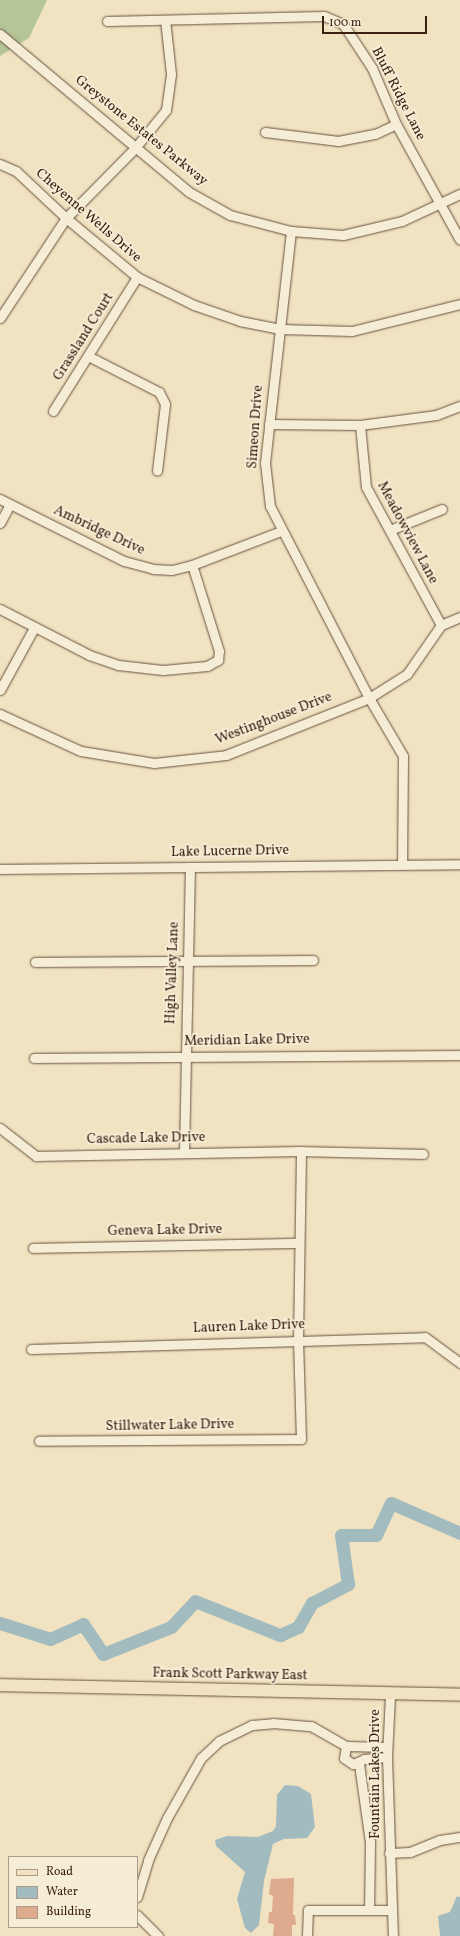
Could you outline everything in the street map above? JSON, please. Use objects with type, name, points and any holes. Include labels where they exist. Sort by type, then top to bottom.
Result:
[{"type":"main road","name":"Frank Scott Parkway East","points":[[0,1685],[235,1689],[390,1696],[460,1695]]},
{"type":"street","name":"Bluff Ridge Lane","points":[[107,21],[324,16],[343,24],[372,68],[396,124],[460,240]]},
{"type":"street","points":[[0,318],[66,218],[135,148],[166,110],[171,74],[165,20]]},
{"type":"street","name":"Greystone Estates Parkway","points":[[0,34],[189,192],[230,214],[291,231],[343,234],[402,221],[441,205],[460,194]]},
{"type":"street","points":[[265,132],[338,141],[375,134],[396,124]]},
{"type":"street","name":"Cheyenne Wells Drive","points":[[0,164],[16,170],[66,218],[137,277],[194,305],[240,321],[280,329],[352,332],[460,304]]},
{"type":"street","name":"Simeon Drive","points":[[291,231],[265,463],[270,506],[281,531],[369,698],[403,756],[402,864]]},
{"type":"street","name":"Grassland Court","points":[[53,411],[137,277]]},
{"type":"street","points":[[88,356],[159,392],[165,404],[157,471]]},
{"type":"street","points":[[269,424],[360,425],[436,414],[460,406]]},
{"type":"street","name":"Meadowview Lane","points":[[360,425],[366,487],[440,626]]},
{"type":"street","name":"Ambridge Drive","points":[[0,499],[134,565],[168,570],[192,565],[281,531]]},
{"type":"street","points":[[0,523],[10,504]]},
{"type":"street","points":[[390,530],[442,509]]},
{"type":"street","points":[[0,609],[34,628],[89,655],[118,665],[164,670],[207,666],[218,660],[219,651],[192,565]]},
{"type":"street","points":[[440,626],[460,617]]},
{"type":"street","name":"Westinghouse Drive","points":[[0,714],[81,751],[154,763],[226,756],[369,698],[407,674],[440,626]]},
{"type":"street","points":[[0,690],[34,628]]},
{"type":"street","name":"Lake Lucerne Drive","points":[[0,869],[460,864]]},
{"type":"street","name":"High Valley Lane","points":[[184,1152],[184,1057],[190,867]]},
{"type":"street","points":[[35,962],[313,960]]},
{"type":"street","name":"Meridian Lake Drive","points":[[34,1058],[184,1057],[345,1053],[460,1055]]},
{"type":"street","name":"Cascade Lake Drive","points":[[0,1128],[36,1156],[301,1150],[424,1154]]},
{"type":"street","points":[[298,1339],[298,1243],[301,1150]]},
{"type":"street","name":"Geneva Lake Drive","points":[[33,1248],[298,1243]]},
{"type":"street","name":"Lauren Lake Drive","points":[[30,1349],[298,1339],[425,1338],[460,1363]]},
{"type":"street","name":"Stillwater Lake Drive","points":[[39,1441],[301,1439],[298,1339]]},
{"type":"street","name":"Fountain Lakes Drive","points":[[390,1696],[387,1757],[389,1853],[393,1936]]},
{"type":"street","points":[[138,1894],[148,1860],[167,1818],[201,1758],[218,1741],[252,1725],[273,1723],[311,1726],[346,1746],[387,1747]]},
{"type":"street","points":[[346,1746],[344,1758],[359,1764]]},
{"type":"street","points":[[359,1764],[364,1759],[387,1757]]},
{"type":"street","points":[[359,1764],[370,1842],[369,1910]]},
{"type":"street","name":"Fountain Lakes Drive","points":[[389,1853],[410,1852],[440,1840],[460,1837]]},
{"type":"street","points":[[307,1936],[308,1910],[391,1910]]},
{"type":"street","points":[[138,1915],[158,1936]]},
{"type":"green space","points":[[0,0],[47,0],[29,38],[0,56]]},
{"type":"water","points":[[285,1785],[298,1786],[311,1794],[315,1827],[307,1838],[284,1839],[273,1844],[264,1881],[259,1925],[251,1933],[245,1928],[237,1899],[245,1872],[216,1846],[215,1840],[227,1836],[258,1837],[273,1831],[276,1826],[277,1795]]},
{"type":"water","points":[[457,1896],[460,1897],[460,1936],[440,1936],[438,1916],[450,1912]]},
{"type":"building","points":[[294,1878],[293,1915],[295,1915],[296,1925],[292,1925],[292,1936],[273,1936],[274,1924],[268,1923],[269,1912],[272,1912],[273,1896],[269,1894],[271,1879]]},
{"type":"waterway","points":[[0,1623],[50,1639],[83,1624],[103,1654],[171,1627],[195,1601],[280,1635],[298,1627],[312,1603],[348,1584],[341,1535],[376,1535],[391,1503],[460,1533]]}]
